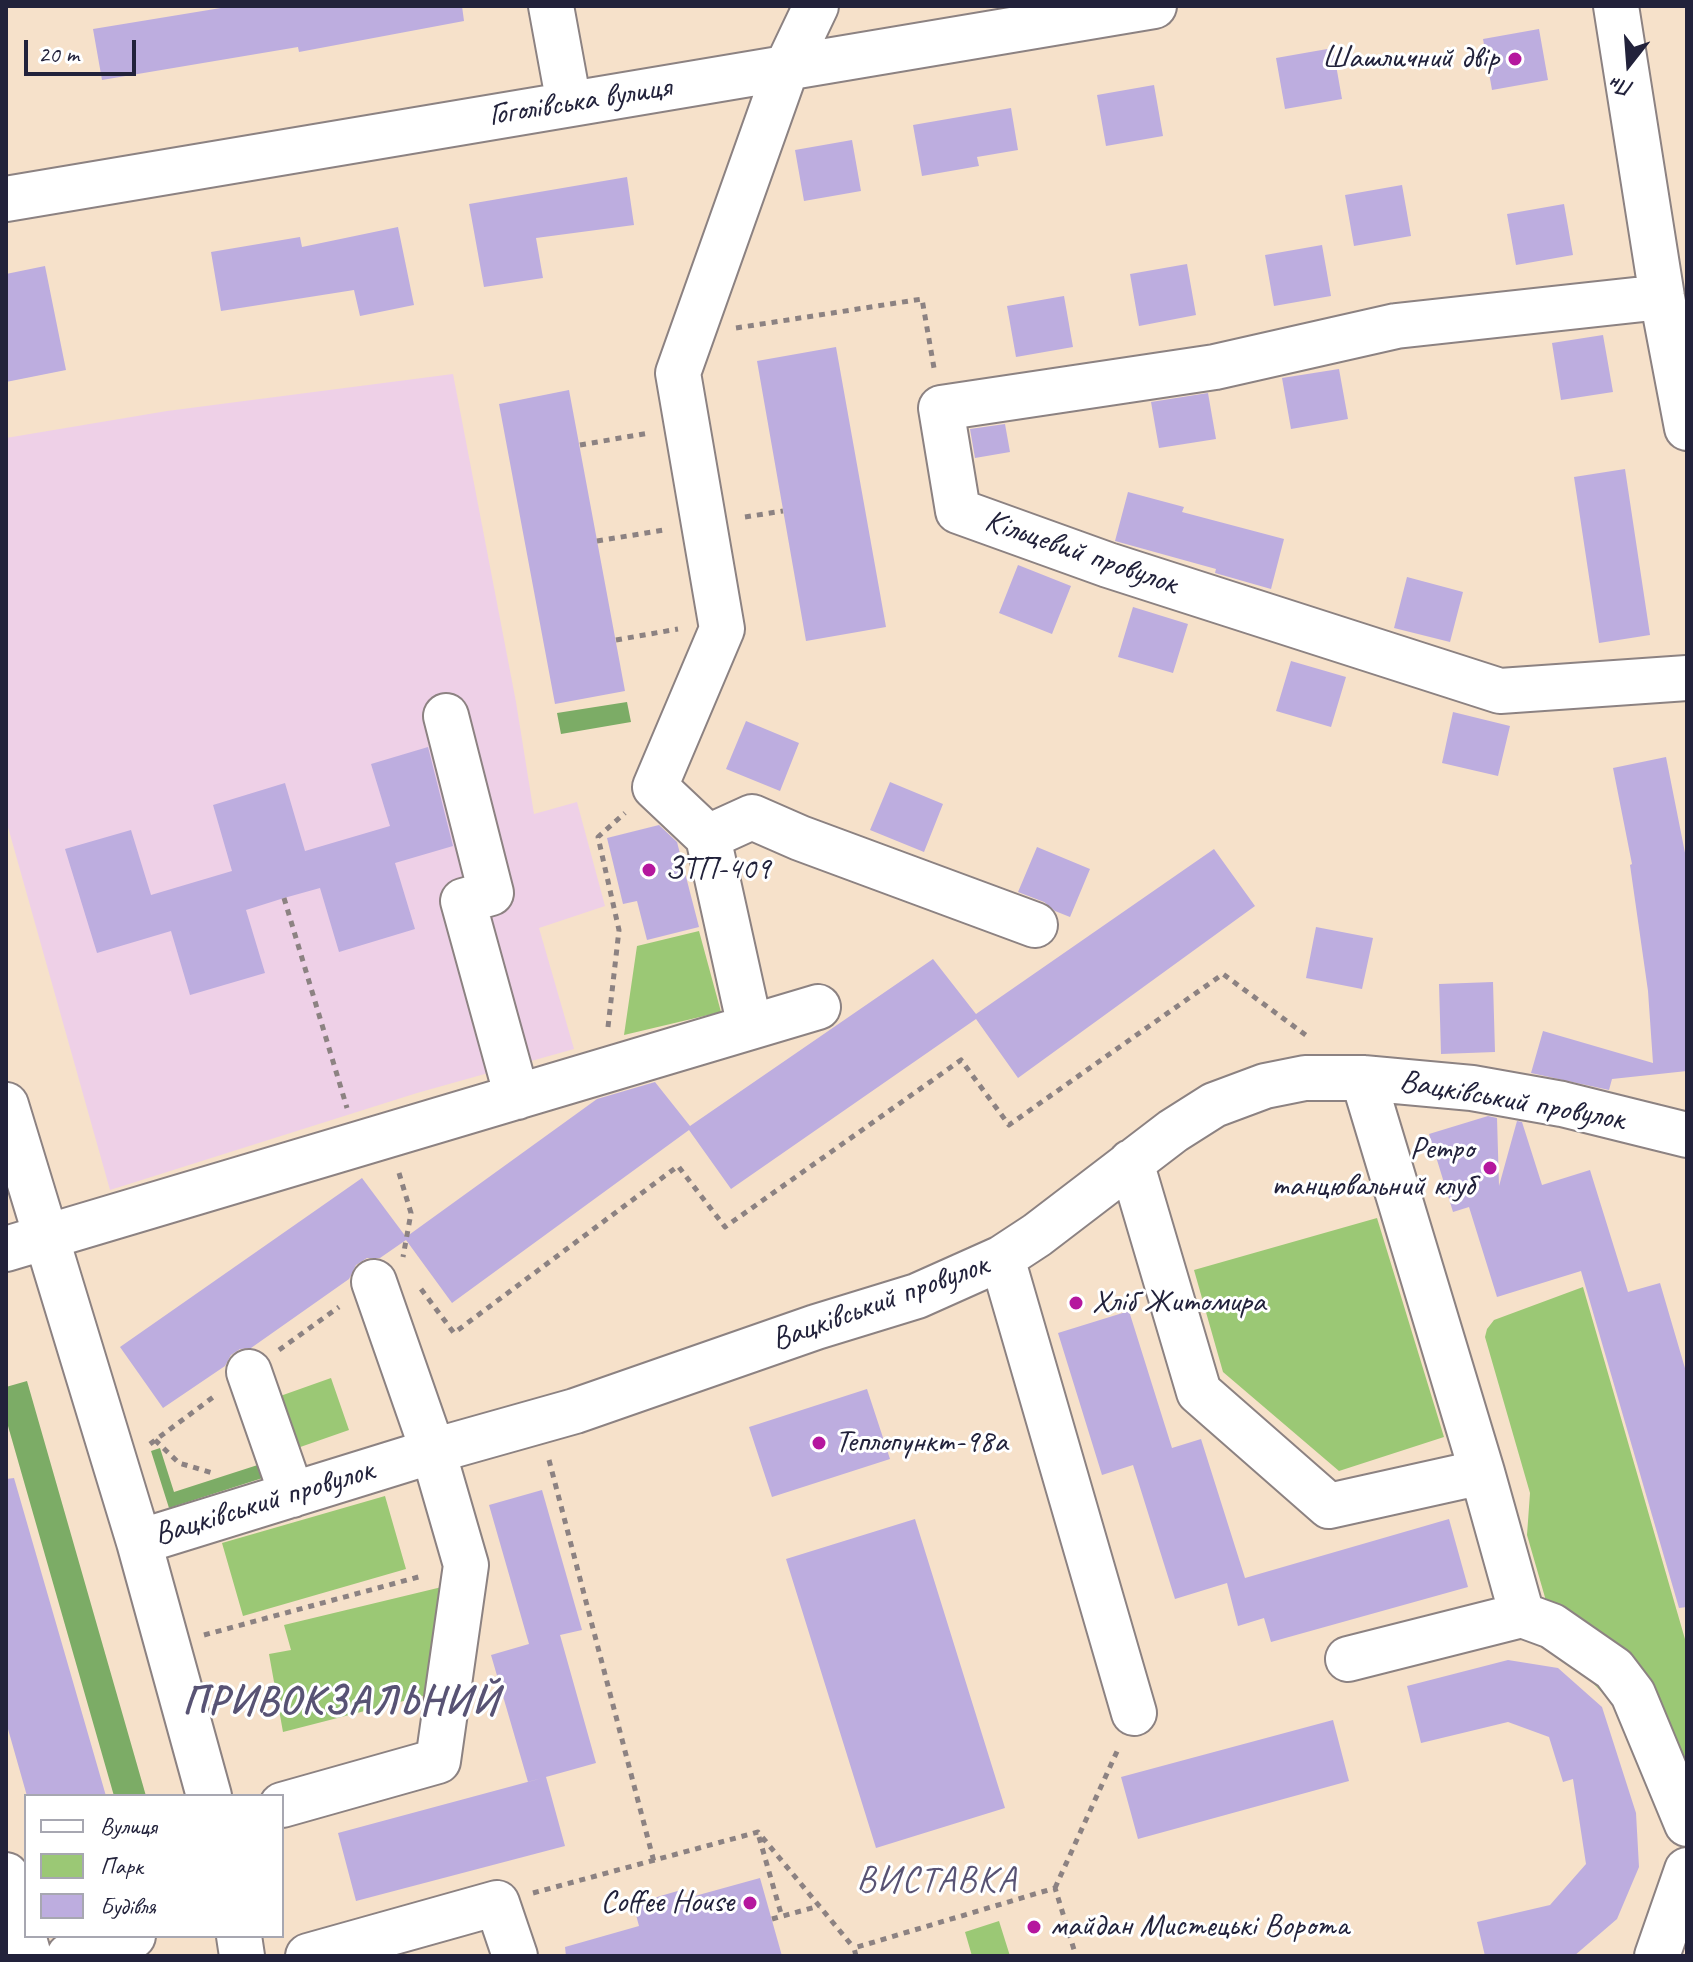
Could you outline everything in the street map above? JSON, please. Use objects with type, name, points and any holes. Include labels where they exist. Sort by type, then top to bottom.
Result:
[{"type":"street","points":[[551,6],[569,104]]},
{"type":"street","points":[[750,1027],[708,837],[655,787],[722,629],[678,373],[786,69],[816,6]]},
{"type":"street","name":"Гоголівська вулиця","points":[[6,199],[1154,6]]},
{"type":"street","points":[[1616,6],[1662,297],[1687,428]]},
{"type":"street","points":[[941,408],[1215,367],[1396,326],[1662,297]]},
{"type":"street","name":"Кільцевий провулок","points":[[941,408],[958,511],[1063,549],[1500,691],[1687,678]]},
{"type":"street","points":[[446,716],[491,893],[463,901],[517,1097]]},
{"type":"street","points":[[708,837],[752,817],[1035,925]]},
{"type":"street","points":[[27,1244],[370,1129],[517,1097],[818,1007]]},
{"type":"street","name":"Вацківський провулок","points":[[139,1542],[285,1475],[433,1451],[539,1421],[917,1296],[1002,1258],[1214,1105],[1265,1086],[1305,1078],[1363,1078],[1472,1088],[1562,1104],[1687,1135]]},
{"type":"street","points":[[1363,1078],[1522,1615]]},
{"type":"street","points":[[6,1105],[27,1244],[117,1468],[208,1794]]},
{"type":"street","points":[[1131,1162],[1199,1392],[1329,1506],[1482,1472]]},
{"type":"street","points":[[1002,1258],[1134,1713]]},
{"type":"street","points":[[284,1804],[438,1761],[466,1565],[433,1451],[374,1282]]},
{"type":"street","points":[[249,1372],[285,1475]]},
{"type":"street","points":[[1348,1659],[1522,1615],[1552,1626],[1614,1669],[1633,1694],[1687,1824]]},
{"type":"street","points":[[1657,1956],[1687,1870]]},
{"type":"street","points":[[6,1875],[29,1956]]},
{"type":"street","points":[[308,1956],[497,1903],[515,1956]]},
{"type":"street","points":[[69,1956],[127,1938]]},
{"type":"path","points":[[698,317],[737,328],[922,299],[941,408]]},
{"type":"path","points":[[580,445],[687,427]]},
{"type":"path","points":[[597,541],[704,524]]},
{"type":"path","points":[[616,640],[720,620]]},
{"type":"path","points":[[603,1072],[619,930],[598,837],[655,787]]},
{"type":"path","points":[[117,1468],[402,1263],[411,1213],[370,1129],[284,898]]},
{"type":"path","points":[[419,1286],[454,1333],[678,1166],[725,1227],[961,1060],[1009,1125],[1223,974],[1312,1040]]},
{"type":"path","points":[[539,1421],[654,1862]]},
{"type":"path","points":[[155,1440],[179,1463],[217,1474],[285,1475]]},
{"type":"path","points":[[168,1644],[466,1565]]},
{"type":"path","points":[[1076,1956],[1055,1888],[1134,1713]]},
{"type":"path","points":[[497,1903],[758,1832]]},
{"type":"path","points":[[758,1832],[854,1948],[856,1956]]},
{"type":"path","points":[[758,1832],[782,1917]]},
{"type":"path","points":[[854,1948],[1055,1888]]},
{"type":"path","points":[[772,1919],[819,1906]]},
{"type":"shaded area","points":[[453,374],[516,702],[534,814],[577,802],[605,906],[539,928],[574,1049],[417,1093],[110,1190],[6,820],[6,438],[167,411]]},
{"type":"green space","points":[[627,702],[631,722],[561,734],[557,713]]},
{"type":"green space","points":[[699,931],[721,1012],[624,1035],[637,946]]},
{"type":"green space","points":[[1377,1218],[1444,1437],[1339,1471],[1223,1372],[1194,1270]]},
{"type":"green space","points":[[1583,1287],[1687,1646],[1687,1787],[1592,1682],[1555,1632],[1527,1535],[1530,1493],[1485,1337],[1494,1320]]},
{"type":"green space","points":[[331,1378],[349,1430],[286,1452],[269,1400]]},
{"type":"green space","points":[[27,1381],[145,1794],[113,1794],[6,1419],[6,1387]]},
{"type":"green space","points":[[160,1448],[174,1492],[267,1462],[272,1475],[169,1508],[151,1451]]},
{"type":"green space","points":[[385,1496],[406,1569],[243,1616],[222,1543]]},
{"type":"green space","points":[[446,1586],[427,1695],[283,1732],[269,1654],[291,1650],[284,1625]]},
{"type":"green space","points":[[999,1921],[1010,1956],[972,1956],[965,1932]]},
{"type":"building","points":[[233,6],[462,6],[464,21],[299,52],[298,47],[102,80],[93,29]]},
{"type":"building","name":"Шашличний двір","points":[[1539,29],[1548,80],[1492,90],[1483,39]]},
{"type":"building","points":[[1333,48],[1342,99],[1285,109],[1276,58]]},
{"type":"building","points":[[1154,85],[1163,136],[1106,146],[1097,95]]},
{"type":"building","points":[[1011,108],[1018,150],[977,157],[979,166],[922,176],[913,125]]},
{"type":"building","points":[[852,140],[861,191],[804,201],[795,150]]},
{"type":"building","points":[[627,177],[634,225],[536,238],[543,278],[484,287],[469,204]]},
{"type":"building","points":[[1402,185],[1411,236],[1354,246],[1345,195]]},
{"type":"building","points":[[1564,204],[1573,255],[1516,265],[1507,214]]},
{"type":"building","points":[[398,227],[414,305],[360,316],[354,290],[221,311],[211,252],[300,237],[302,247]]},
{"type":"building","points":[[1322,245],[1331,296],[1274,306],[1265,255]]},
{"type":"building","points":[[1187,264],[1196,315],[1139,326],[1130,274]]},
{"type":"building","points":[[45,266],[66,370],[6,382],[6,274]]},
{"type":"building","points":[[1064,296],[1073,347],[1016,357],[1007,306]]},
{"type":"building","points":[[1603,335],[1613,392],[1561,400],[1552,343]]},
{"type":"building","points":[[836,347],[886,627],[806,641],[757,361]]},
{"type":"building","points":[[1339,369],[1348,419],[1291,429],[1282,378]]},
{"type":"building","points":[[569,390],[625,691],[555,704],[499,404]]},
{"type":"building","points":[[1208,393],[1216,439],[1159,448],[1151,402]]},
{"type":"building","points":[[1005,424],[1010,452],[975,458],[970,429]]},
{"type":"building","points":[[1625,469],[1650,635],[1599,643],[1574,477]]},
{"type":"building","points":[[1128,492],[1184,507],[1182,512],[1284,539],[1271,589],[1215,573],[1216,569],[1115,541]]},
{"type":"building","points":[[1018,565],[1071,586],[1052,634],[999,613]]},
{"type":"building","points":[[1407,577],[1463,592],[1450,642],[1394,628]]},
{"type":"building","points":[[1133,607],[1188,624],[1173,673],[1118,657]]},
{"type":"building","points":[[1291,661],[1346,677],[1331,727],[1276,711]]},
{"type":"building","points":[[1453,712],[1510,726],[1498,776],[1442,763]]},
{"type":"building","points":[[746,721],[799,743],[780,791],[726,769]]},
{"type":"building","points":[[428,747],[453,846],[395,863],[415,929],[339,952],[320,888],[284,898],[246,910],[265,973],[190,995],[171,931],[97,953],[65,849],[131,830],[151,895],[232,871],[213,805],[285,783],[305,851],[390,826],[371,764]]},
{"type":"building","points":[[1666,757],[1687,863],[1687,1071],[1612,1079],[1609,1090],[1531,1073],[1543,1031],[1653,1063],[1648,991],[1632,864],[1613,768]]},
{"type":"building","points":[[890,782],[943,804],[924,852],[870,830]]},
{"type":"building","name":"ЗТП-409","points":[[659,825],[677,842],[699,927],[647,940],[637,901],[623,904],[607,838]]},
{"type":"building","points":[[1037,847],[1090,869],[1070,917],[1018,892]]},
{"type":"building","points":[[1214,849],[1255,906],[1018,1078],[976,1019],[731,1189],[689,1130],[452,1303],[406,1240],[380,1258],[367,1258],[356,1265],[349,1279],[251,1348],[240,1349],[231,1355],[225,1366],[163,1408],[120,1347],[362,1178],[406,1237],[597,1099],[655,1082],[690,1126],[933,959],[976,1014]]},
{"type":"building","points":[[1316,927],[1373,938],[1362,989],[1306,978]]},
{"type":"building","points":[[1493,982],[1495,1052],[1441,1054],[1439,984]]},
{"type":"building","points":[[1488,1116],[1497,1118],[1499,1186],[1517,1121],[1522,1122],[1542,1185],[1590,1170],[1628,1292],[1660,1283],[1687,1375],[1687,1607],[1679,1608],[1581,1271],[1497,1297],[1469,1207],[1453,1212],[1429,1134]]},
{"type":"building","points":[[1129,1311],[1172,1448],[1201,1439],[1245,1578],[1449,1519],[1468,1587],[1271,1642],[1264,1618],[1238,1626],[1227,1583],[1175,1599],[1133,1465],[1102,1475],[1058,1333]]},
{"type":"building","name":"Теплопункт-98а","points":[[867,1389],[890,1459],[772,1497],[749,1427]]},
{"type":"building","points":[[14,1478],[105,1794],[26,1794],[6,1722],[6,1479]]},
{"type":"building","points":[[542,1490],[582,1630],[560,1635],[596,1763],[528,1782],[491,1655],[529,1644],[489,1505]]},
{"type":"building","points":[[915,1519],[1005,1808],[876,1848],[786,1559]]},
{"type":"building","points":[[1508,1660],[1558,1668],[1602,1707],[1636,1813],[1639,1867],[1617,1919],[1574,1956],[1485,1956],[1477,1922],[1550,1905],[1586,1864],[1573,1779],[1563,1782],[1549,1737],[1508,1722],[1421,1743],[1407,1686]]},
{"type":"building","points":[[1333,1720],[1349,1781],[1138,1839],[1121,1777]]},
{"type":"building","points":[[546,1777],[565,1846],[356,1901],[338,1833]]},
{"type":"building","points":[[760,1878],[782,1956],[566,1956],[565,1947],[639,1926],[633,1904],[681,1890],[684,1899]]},
{"type":"place","name":"Шашличний двір","points":[[1515,59]]},
{"type":"place","name":"ЗТП-409","points":[[649,870]]},
{"type":"place","name":"Ретро танцювальний клуб","points":[[1490,1168]]},
{"type":"place","name":"Хліб Житомира","points":[[1076,1303]]},
{"type":"place","name":"Теплопункт-98а","points":[[819,1443]]},
{"type":"place","name":"Coffee House","points":[[750,1903]]},
{"type":"place","name":"майдан Мистецькі Ворота","points":[[1034,1927]]},
{"type":"district","name":"ПРИВОКЗАЛЬНИЙ","points":[[341,1703]]},
{"type":"district","name":"ВИСТАВКА","points":[[937,1882]]}]
